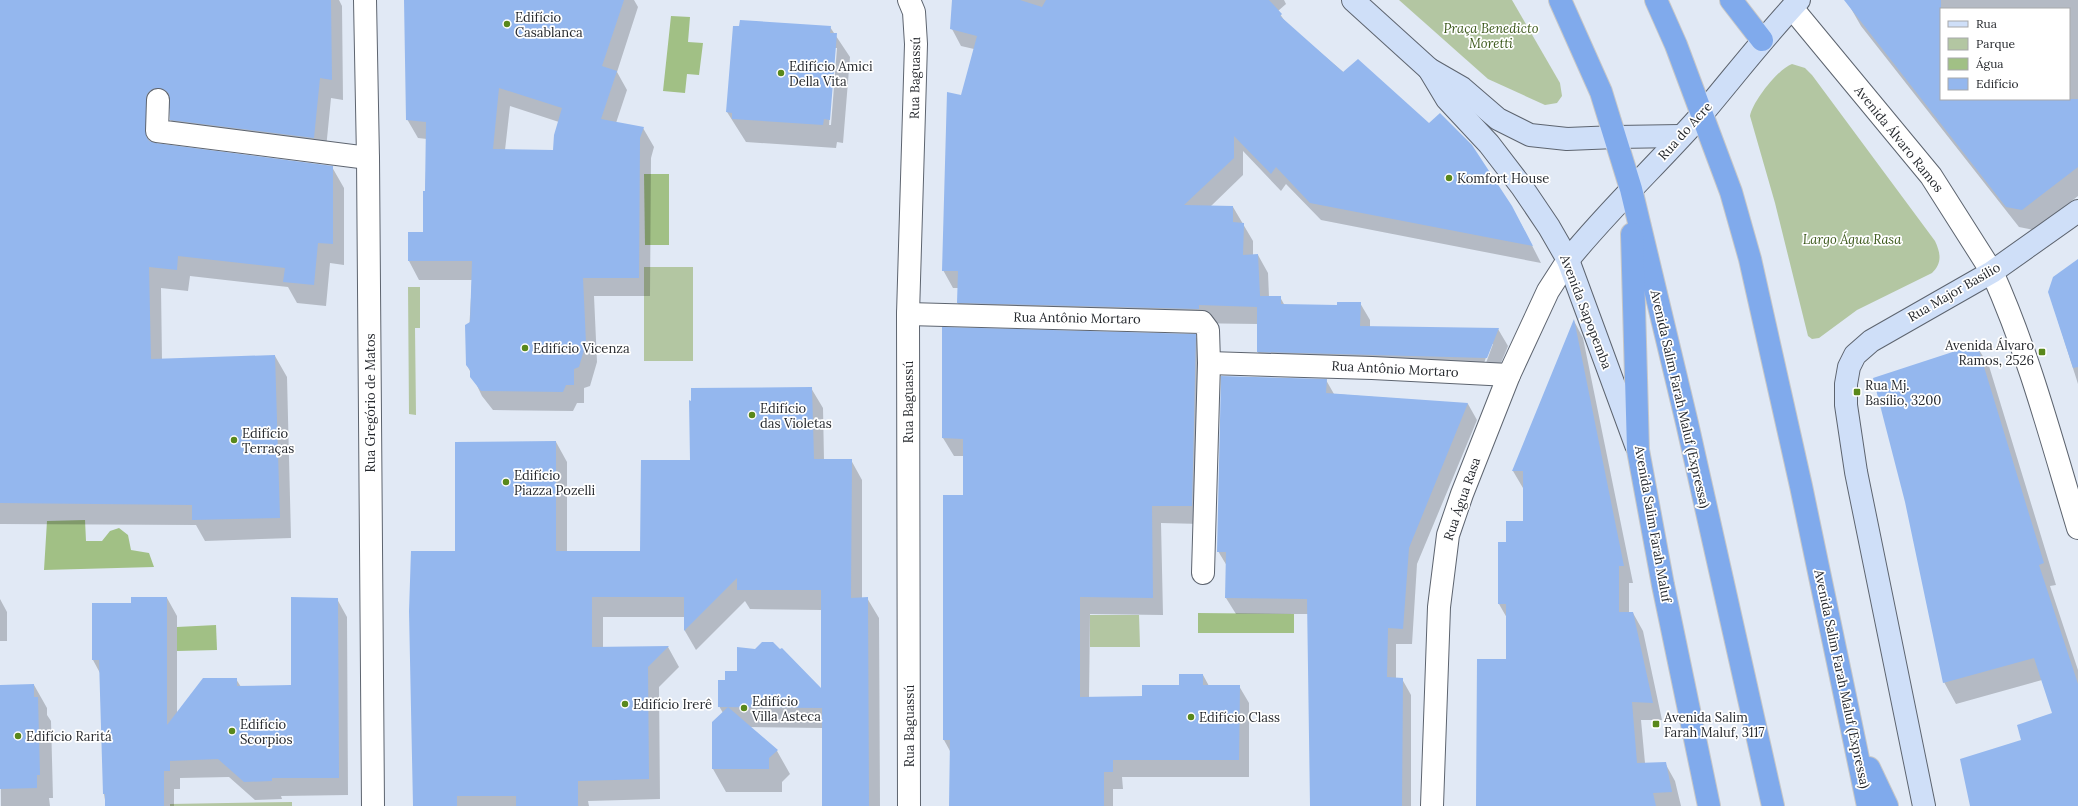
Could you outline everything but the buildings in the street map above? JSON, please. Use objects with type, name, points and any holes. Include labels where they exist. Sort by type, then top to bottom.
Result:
[{"type":"highway","name":"Avenida Salim Farah Maluf (Expressa)","points":[[1560,0],[1601,92],[1616,136],[1631,189],[1687,423],[1773,806]]},
{"type":"highway","name":"Avenida Salim Farah Maluf (Expressa)","points":[[1656,0],[1703,113],[1732,192],[1750,259],[1801,486],[1868,806]]},
{"type":"highway","points":[[1731,0],[1762,40]]},
{"type":"highway","name":"Avenida Salim Farah Maluf","points":[[1631,189],[1638,450],[1663,585],[1708,806]]},
{"type":"highway","points":[[1854,738],[1887,806]]},
{"type":"main road","name":"Avenida Sapopemba","points":[[1353,0],[1429,69],[1462,88],[1498,119],[1530,135],[1567,139],[1616,136],[1681,136]]},
{"type":"main road","name":"Rua do Acre","points":[[1568,260],[1631,189],[1703,113],[1762,40],[1795,4]]},
{"type":"main road","name":"Avenida Sapopemba","points":[[1429,69],[1447,99],[1489,144],[1522,187],[1549,227],[1568,260],[1638,450]]},
{"type":"main road","name":"Rua Major Basílio","points":[[1924,806],[1856,472],[1846,405],[1846,384],[1849,367],[1855,355],[1871,341],[1992,272],[2078,212]]},
{"type":"street","name":"Rua Gregório de Matos","points":[[365,0],[368,158],[373,806]]},
{"type":"street","name":"Rua Baguassú","points":[[909,806],[908,314],[916,44],[914,12],[910,0]]},
{"type":"street","name":"Avenida Álvaro Ramos","points":[[1795,4],[1931,176],[1992,272],[2013,320],[2032,373],[2078,528]]},
{"type":"street","points":[[158,100],[157,131],[368,158]]},
{"type":"street","name":"Rua Água Rasa","points":[[1432,806],[1439,607],[1448,535],[1462,494],[1509,375],[1548,291],[1568,260]]},
{"type":"street","name":"Rua Antônio Mortaro","points":[[908,314],[1196,320],[1202,322],[1208,330],[1209,363],[1203,573]]},
{"type":"street","name":"Rua Antônio Mortaro","points":[[1209,363],[1372,368],[1509,375]]},
{"type":"green space","name":"Praça Benedicto Moretti","points":[[1399,0],[1512,0],[1560,83],[1562,96],[1557,103],[1545,105],[1488,79]]},
{"type":"green space","name":"Largo Água Rasa","points":[[1792,64],[1805,68],[1812,75],[1935,241],[1940,258],[1938,266],[1932,273],[1857,310],[1819,338],[1812,339],[1808,336],[1775,203],[1750,116],[1756,102],[1767,86],[1780,72]]},
{"type":"green space","points":[[644,267],[693,267],[693,361],[644,361]]},
{"type":"green space","points":[[408,287],[420,287],[420,328],[415,328],[416,415],[409,414]]},
{"type":"green space","points":[[1090,615],[1139,615],[1140,647],[1090,647]]},
{"type":"green space","points":[[292,802],[292,806],[170,806],[170,804]]},
{"type":"water","points":[[671,16],[690,17],[688,42],[703,43],[699,75],[687,74],[685,93],[663,91]]},
{"type":"water","points":[[644,174],[669,174],[669,245],[645,245]]},
{"type":"water","points":[[85,520],[86,541],[102,541],[110,531],[119,528],[128,535],[131,550],[149,553],[154,567],[44,570],[47,521]]},
{"type":"water","points":[[1198,613],[1294,614],[1294,633],[1198,633]]},
{"type":"water","points":[[216,625],[217,650],[177,651],[177,627]]},
{"type":"place","name":"Edifício Casablanca","points":[[507,24]]},
{"type":"place","name":"Edifício Amici Della Vita","points":[[781,73]]},
{"type":"place","name":"Komfort House","points":[[1449,178]]},
{"type":"place","name":"Edifício Vicenza","points":[[525,348]]},
{"type":"place","name":"Avenida Álvaro Ramos, 2526","points":[[2042,352]]},
{"type":"place","name":"Rua Mj. Basílio, 3200","points":[[1857,392]]},
{"type":"place","name":"Edifício das Violetas","points":[[752,415]]},
{"type":"place","name":"Edifício Terraças","points":[[234,440]]},
{"type":"place","name":"Edifício Piazza Pozelli","points":[[506,482]]},
{"type":"place","name":"Edifício Irerê","points":[[625,704]]},
{"type":"place","name":"Edifício Villa Asteca","points":[[744,708]]},
{"type":"place","name":"Edifício Class","points":[[1191,717]]},
{"type":"place","name":"Avenida Salim Farah Maluf, 3117","points":[[1656,724]]},
{"type":"place","name":"Edifício Scorpios","points":[[232,731]]},
{"type":"place","name":"Edifício Raritá","points":[[18,736]]}]
